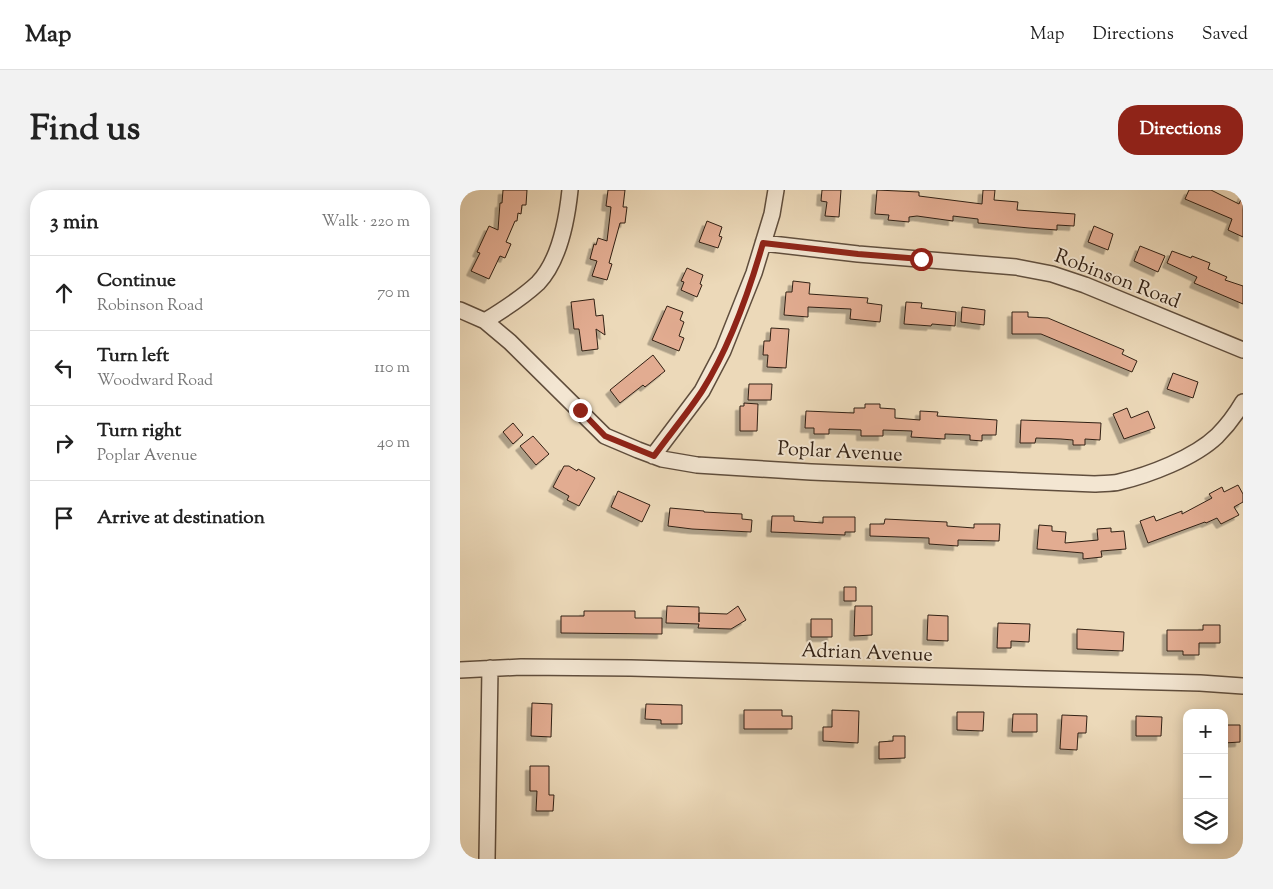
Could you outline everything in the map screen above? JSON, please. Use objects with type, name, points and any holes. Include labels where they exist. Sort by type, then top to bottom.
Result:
[{"type":"street","points":[[485,321],[516,302],[539,282],[552,261],[561,239],[570,190]]},
{"type":"street","points":[[654,456],[702,391],[723,351],[754,273],[772,214],[776,190]]},
{"type":"street","name":"Robinson Road","points":[[763,243],[858,254],[1016,267],[1052,274],[1085,285],[1243,350]]},
{"type":"street","name":"Poplar Avenue","points":[[460,310],[485,321],[543,373],[605,436],[662,459],[697,465],[812,472],[1096,484],[1118,482],[1158,469],[1199,449],[1216,436],[1237,412],[1243,402]]},
{"type":"street","name":"Adrian Avenue","points":[[460,670],[521,667],[631,668],[1200,683],[1243,686]]},
{"type":"street","points":[[487,859],[490,668]]},
{"type":"building","points":[[503,190],[527,190],[526,205],[522,205],[521,214],[518,213],[517,221],[515,221],[506,242],[511,244],[505,258],[500,256],[489,279],[471,271],[480,253],[477,252],[489,226],[498,230]]},
{"type":"building","points":[[608,190],[625,190],[623,207],[627,207],[625,223],[620,223],[609,263],[612,264],[607,280],[592,276],[597,261],[590,259],[594,244],[596,245],[598,238],[607,241],[611,207],[606,206]]},
{"type":"building","points":[[822,190],[841,190],[839,217],[825,216],[827,202],[821,201]]},
{"type":"building","points":[[877,190],[919,192],[919,196],[982,204],[983,190],[995,190],[994,200],[1018,202],[1017,210],[1075,214],[1074,226],[1057,225],[1057,230],[1029,228],[978,223],[978,219],[953,216],[953,221],[917,216],[909,217],[909,222],[888,220],[889,215],[875,214]]},
{"type":"building","points":[[1189,190],[1211,190],[1239,204],[1243,194],[1243,237],[1228,230],[1232,219],[1185,199]]},
{"type":"building","points":[[707,221],[722,227],[719,236],[722,237],[718,248],[699,242]]},
{"type":"building","points":[[1094,226],[1113,234],[1108,250],[1088,242]]},
{"type":"building","points":[[1140,246],[1165,256],[1158,272],[1134,261]]},
{"type":"building","points":[[1172,251],[1210,263],[1208,269],[1227,277],[1225,280],[1243,286],[1243,304],[1194,283],[1197,277],[1167,263]]},
{"type":"building","points":[[687,268],[703,275],[700,284],[702,285],[697,297],[681,290],[684,282],[681,281]]},
{"type":"building","points":[[793,281],[810,283],[809,294],[868,298],[867,303],[882,305],[880,322],[850,319],[851,309],[808,307],[808,317],[784,315],[786,292],[792,292]]},
{"type":"building","points":[[594,299],[596,316],[603,315],[605,335],[596,329],[598,349],[582,351],[579,329],[574,329],[571,302]]},
{"type":"building","points":[[906,302],[922,303],[921,308],[956,312],[955,326],[904,324]]},
{"type":"building","points":[[667,306],[683,312],[680,320],[684,322],[679,336],[684,338],[679,351],[652,340]]},
{"type":"building","points":[[962,307],[985,310],[984,325],[961,322]]},
{"type":"building","points":[[1012,312],[1028,312],[1028,317],[1048,318],[1124,350],[1122,354],[1137,361],[1132,372],[1041,334],[1012,334]]},
{"type":"building","points":[[771,328],[789,329],[786,368],[767,367],[768,355],[763,355],[764,341],[770,341]]},
{"type":"building","points":[[653,355],[665,371],[620,403],[610,390]]},
{"type":"building","points":[[1173,373],[1198,382],[1193,398],[1167,389]]},
{"type":"building","points":[[749,384],[772,384],[771,400],[748,400]]},
{"type":"building","points":[[744,403],[758,404],[757,431],[740,431],[740,406],[744,406]]},
{"type":"building","points":[[865,404],[880,404],[880,408],[895,409],[895,418],[920,420],[920,411],[938,412],[937,416],[997,420],[996,435],[982,435],[982,441],[970,440],[970,435],[945,434],[945,439],[911,437],[912,431],[883,430],[883,436],[861,436],[861,430],[829,429],[829,434],[814,434],[814,428],[805,428],[806,411],[854,413],[854,408],[865,408]]},
{"type":"building","points":[[1127,408],[1131,418],[1148,411],[1155,428],[1124,439],[1113,414]]},
{"type":"building","points":[[1021,420],[1101,423],[1100,440],[1085,439],[1085,445],[1073,445],[1073,440],[1036,438],[1035,443],[1020,443]]},
{"type":"building","points":[[513,423],[523,435],[513,444],[503,432]]},
{"type":"building","points":[[533,436],[549,454],[536,465],[520,446]]},
{"type":"building","points":[[564,466],[569,466],[577,471],[578,469],[595,478],[579,506],[567,500],[569,496],[553,487]]},
{"type":"building","points":[[1238,485],[1243,494],[1243,502],[1234,507],[1239,515],[1221,524],[1217,518],[1148,543],[1140,521],[1154,516],[1156,521],[1182,511],[1182,514],[1212,498],[1209,494],[1222,487],[1224,492]]},
{"type":"building","points":[[618,491],[650,505],[642,522],[611,507]]},
{"type":"building","points":[[670,508],[742,514],[742,519],[752,520],[751,532],[668,526]]},
{"type":"building","points":[[772,516],[794,516],[794,521],[823,523],[823,517],[855,517],[855,532],[845,532],[845,535],[771,532]]},
{"type":"building","points":[[885,519],[947,522],[947,526],[974,528],[974,524],[1000,524],[999,541],[958,540],[958,546],[929,544],[929,538],[870,536],[870,524],[884,524]]},
{"type":"building","points":[[1039,525],[1052,526],[1052,531],[1066,532],[1065,543],[1098,540],[1097,529],[1111,528],[1111,532],[1124,531],[1126,549],[1101,551],[1102,557],[1083,559],[1083,553],[1037,549]]},
{"type":"building","points":[[844,587],[856,587],[856,601],[844,601]]},
{"type":"building","points":[[667,606],[699,607],[699,613],[727,614],[738,606],[746,620],[731,629],[698,628],[699,624],[666,623]]},
{"type":"building","points":[[855,606],[872,606],[872,635],[854,636]]},
{"type":"building","points":[[584,611],[635,611],[635,618],[662,618],[662,634],[561,633],[561,616],[584,616]]},
{"type":"building","points":[[928,615],[948,616],[948,641],[927,640]]},
{"type":"building","points":[[811,619],[832,619],[832,637],[811,637]]},
{"type":"building","points":[[998,623],[1030,624],[1029,642],[1011,641],[1011,648],[997,648]]},
{"type":"building","points":[[1203,625],[1220,625],[1220,643],[1199,643],[1199,655],[1183,655],[1183,651],[1167,651],[1167,630],[1203,630]]},
{"type":"building","points":[[1077,629],[1124,632],[1123,651],[1077,649]]},
{"type":"building","points":[[532,703],[552,704],[551,737],[531,736]]},
{"type":"building","points":[[646,704],[682,705],[682,724],[661,724],[661,720],[645,719]]},
{"type":"building","points":[[744,710],[782,710],[782,716],[792,716],[792,729],[744,729]]},
{"type":"building","points":[[832,710],[859,711],[858,743],[823,741],[823,727],[832,727]]},
{"type":"building","points":[[957,712],[984,712],[983,731],[957,730]]},
{"type":"building","points":[[1013,714],[1037,714],[1037,732],[1012,732]]},
{"type":"building","points":[[1062,715],[1087,716],[1086,733],[1078,733],[1077,750],[1060,749]]},
{"type":"building","points":[[1136,716],[1162,717],[1161,736],[1136,736]]},
{"type":"building","points":[[1228,725],[1240,725],[1240,742],[1228,743]]},
{"type":"building","points":[[893,736],[905,736],[905,758],[879,759],[879,742],[893,741]]},
{"type":"building","points":[[530,766],[549,766],[549,795],[554,795],[553,811],[536,811],[537,791],[530,791]]},
{"type":"route","points":[[580,410],[605,436],[654,456],[702,391],[723,351],[754,273],[763,243],[921,259]]}]
